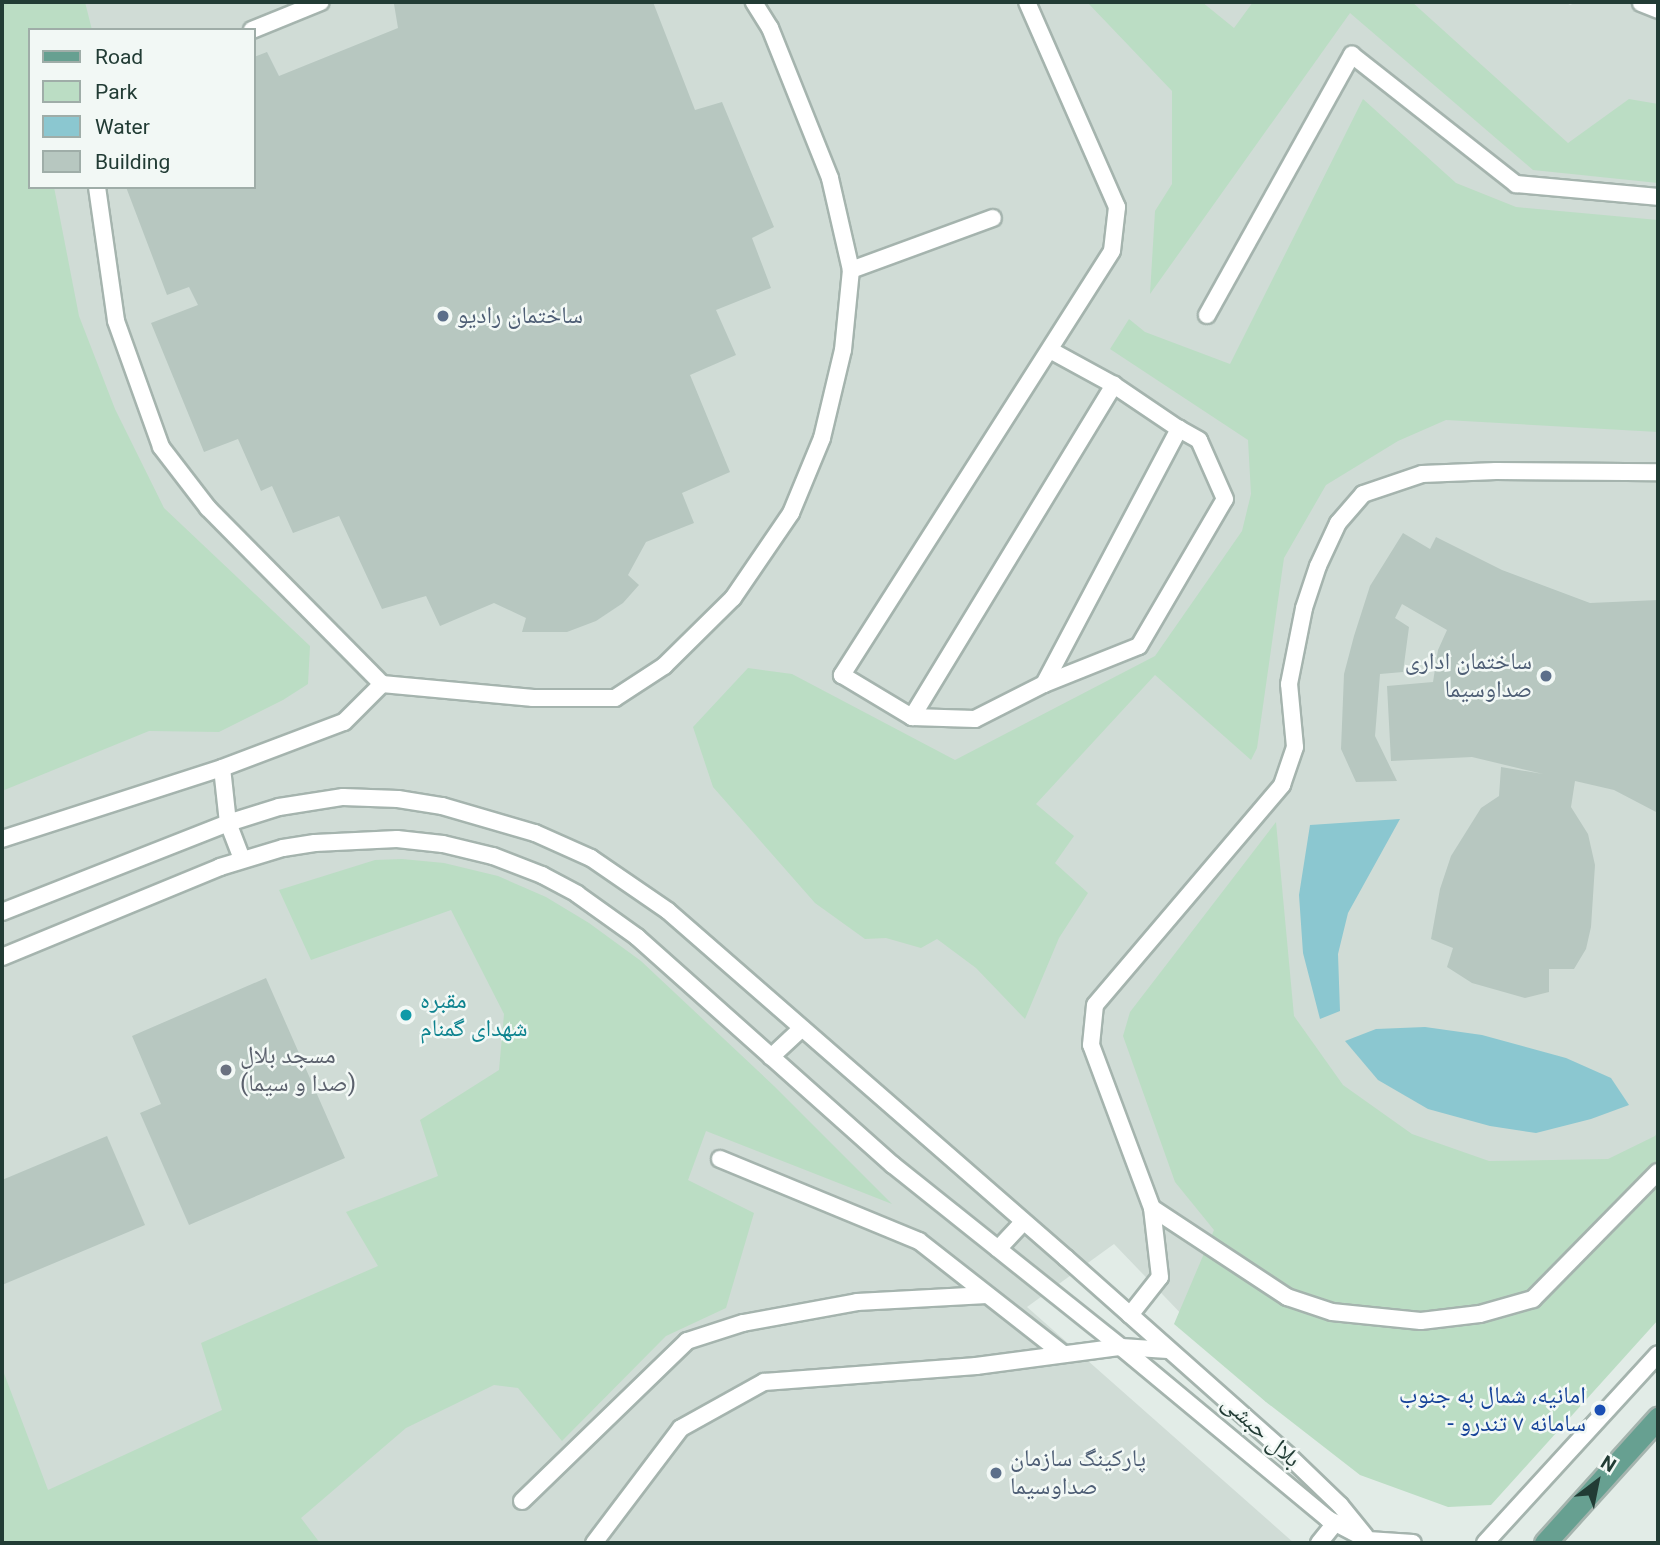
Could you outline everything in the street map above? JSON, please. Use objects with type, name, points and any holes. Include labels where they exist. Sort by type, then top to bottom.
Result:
[{"type":"main road","points":[[1545,1543],[1658,1418]]},
{"type":"lane","points":[[256,28],[321,2]]},
{"type":"lane","points":[[97,189],[116,321],[161,447],[208,508],[382,684],[533,698],[615,698],[664,666],[733,598],[791,513],[822,438],[843,350],[851,270],[830,178],[770,28],[754,2]]},
{"type":"lane","points":[[1027,2],[1117,207],[1112,251],[842,675],[912,717],[975,719],[1044,684],[1139,646],[1225,499],[1199,440],[1114,384],[1050,350]]},
{"type":"lane","points":[[1641,3],[1658,10]]},
{"type":"lane","points":[[1208,316],[1352,55],[1516,184],[1658,197]]},
{"type":"lane","points":[[851,270],[993,218]]},
{"type":"lane","points":[[912,717],[1114,384]]},
{"type":"lane","points":[[1044,684],[1180,429]]},
{"type":"lane","points":[[1130,1315],[1160,1278],[1152,1208],[1091,1045],[1095,1005],[1282,785],[1295,747],[1289,684],[1304,608],[1338,523],[1363,494],[1422,474],[1496,471],[1658,472]]},
{"type":"lane","points":[[2,839],[222,768],[344,722],[382,684]]},
{"type":"lane","points":[[222,768],[228,823],[242,859]]},
{"type":"lane","name":"بلال حبشی","points":[[2,912],[228,823],[279,807],[343,797],[398,799],[442,806],[536,833],[591,858],[633,884],[1130,1315],[1306,1472],[1340,1505],[1368,1541]]},
{"type":"lane","points":[[2,957],[242,859],[283,848],[356,839],[397,839],[443,845],[493,856],[542,875],[602,911],[637,937],[893,1165],[1335,1523],[1368,1541],[1413,1543]]},
{"type":"lane","points":[[771,1057],[802,1028]]},
{"type":"lane","points":[[720,1159],[919,1241],[1063,1354]]},
{"type":"lane","points":[[1152,1208],[1287,1297],[1332,1312],[1421,1321],[1480,1314],[1534,1299],[1658,1172]]},
{"type":"lane","points":[[998,1249],[1023,1222]]},
{"type":"lane","points":[[522,1501],[687,1341],[743,1323],[857,1301],[987,1295]]},
{"type":"lane","points":[[594,1543],[681,1428],[764,1382],[975,1366],[1121,1347],[1168,1350]]},
{"type":"lane","points":[[1485,1543],[1658,1354]]},
{"type":"lane","points":[[1319,1543],[1335,1523]]},
{"type":"shaded area","points":[[2,2],[1565,2],[1570,5],[1577,2],[1658,2],[1658,1270],[1266,1402],[1114,1244],[1027,1307],[1294,1543],[2,1543]]},
{"type":"green space","points":[[2,2],[85,2],[92,28],[28,28],[28,189],[54,189],[79,316],[115,409],[164,508],[310,646],[308,684],[283,700],[219,732],[149,731],[2,791]]},
{"type":"green space","points":[[1087,2],[1202,2],[1234,28],[1253,2],[1412,2],[1568,143],[1629,99],[1658,104],[1658,183],[1533,170],[1350,13],[1150,294],[1155,211],[1172,184],[1172,91]]},
{"type":"green space","points":[[1363,99],[1456,183],[1516,207],[1658,220],[1658,432],[1446,420],[1398,441],[1326,485],[1284,558],[1257,748],[1251,760],[1155,675],[1036,804],[1074,836],[1055,863],[1088,893],[1059,938],[1025,1019],[976,968],[937,939],[921,948],[886,938],[865,939],[815,903],[713,787],[693,727],[748,668],[792,674],[955,760],[1155,656],[1242,531],[1251,494],[1248,440],[1110,349],[1129,319],[1145,332],[1230,364]]},
{"type":"green space","points":[[1276,822],[1294,1016],[1343,1085],[1412,1134],[1489,1161],[1608,1159],[1655,1136],[1658,1131],[1658,1320],[1491,1505],[1448,1507],[1360,1475],[1266,1402],[1174,1324],[1214,1230],[1175,1182],[1123,1036],[1130,1012]]},
{"type":"green space","points":[[402,859],[444,863],[498,876],[546,897],[589,923],[641,961],[774,1086],[892,1204],[706,1131],[688,1180],[754,1213],[726,1308],[666,1336],[562,1441],[518,1388],[494,1385],[406,1428],[301,1518],[320,1543],[2,1543],[2,1368],[48,1490],[222,1410],[201,1343],[378,1266],[346,1212],[438,1176],[420,1120],[499,1070],[504,1014],[451,910],[311,960],[279,890],[375,860]]},
{"type":"water","points":[[1400,819],[1348,913],[1338,954],[1340,1011],[1320,1019],[1303,953],[1299,895],[1310,825]]},
{"type":"water","points":[[1425,1027],[1482,1035],[1566,1058],[1611,1078],[1629,1105],[1591,1119],[1536,1133],[1490,1126],[1428,1109],[1378,1080],[1345,1041],[1376,1029]]},
{"type":"building","name":"ساختمان رادیو","points":[[653,2],[695,110],[722,102],[774,227],[752,238],[771,288],[716,310],[736,355],[690,375],[730,472],[682,493],[694,523],[646,542],[628,575],[639,585],[623,603],[596,621],[567,632],[522,632],[526,618],[494,603],[440,626],[426,596],[382,609],[339,516],[293,533],[272,486],[261,491],[238,439],[204,452],[151,323],[198,305],[189,287],[167,295],[127,189],[256,189],[256,56],[267,52],[279,76],[398,28],[394,4]]},
{"type":"building","points":[[1403,533],[1430,549],[1436,537],[1502,570],[1590,603],[1658,600],[1658,813],[1614,790],[1575,781],[1571,807],[1588,834],[1595,865],[1591,927],[1586,949],[1574,969],[1549,969],[1549,992],[1525,998],[1472,983],[1447,967],[1453,948],[1431,939],[1440,889],[1451,856],[1481,808],[1499,796],[1501,767],[1543,774],[1472,757],[1391,761],[1387,686],[1433,682],[1438,650],[1447,630],[1402,604],[1395,618],[1409,627],[1403,672],[1380,674],[1375,736],[1397,781],[1356,782],[1341,749],[1344,674],[1354,636],[1370,586]]},
{"type":"building","name":"مسجد بلال (صدا و سیما)","points":[[266,978],[345,1158],[189,1225],[140,1113],[161,1104],[132,1036]]},
{"type":"building","points":[[107,1136],[145,1225],[2,1285],[2,1180]]},
{"type":"place","name":"ساختمان رادیو","points":[[443,316]]},
{"type":"place","name":"ساختمان اداری صداوسیما","points":[[1546,676]]},
{"type":"place","name":"مقبره شهدای گمنام","points":[[406,1015]]},
{"type":"place","name":"مسجد بلال (صدا و سیما)","points":[[226,1070]]},
{"type":"place","name":"امانیه، شمال به جنوب - سامانه ۷ تندرو","points":[[1600,1410]]},
{"type":"place","name":"پارکینگ سازمان صداوسیما","points":[[996,1473]]}]
